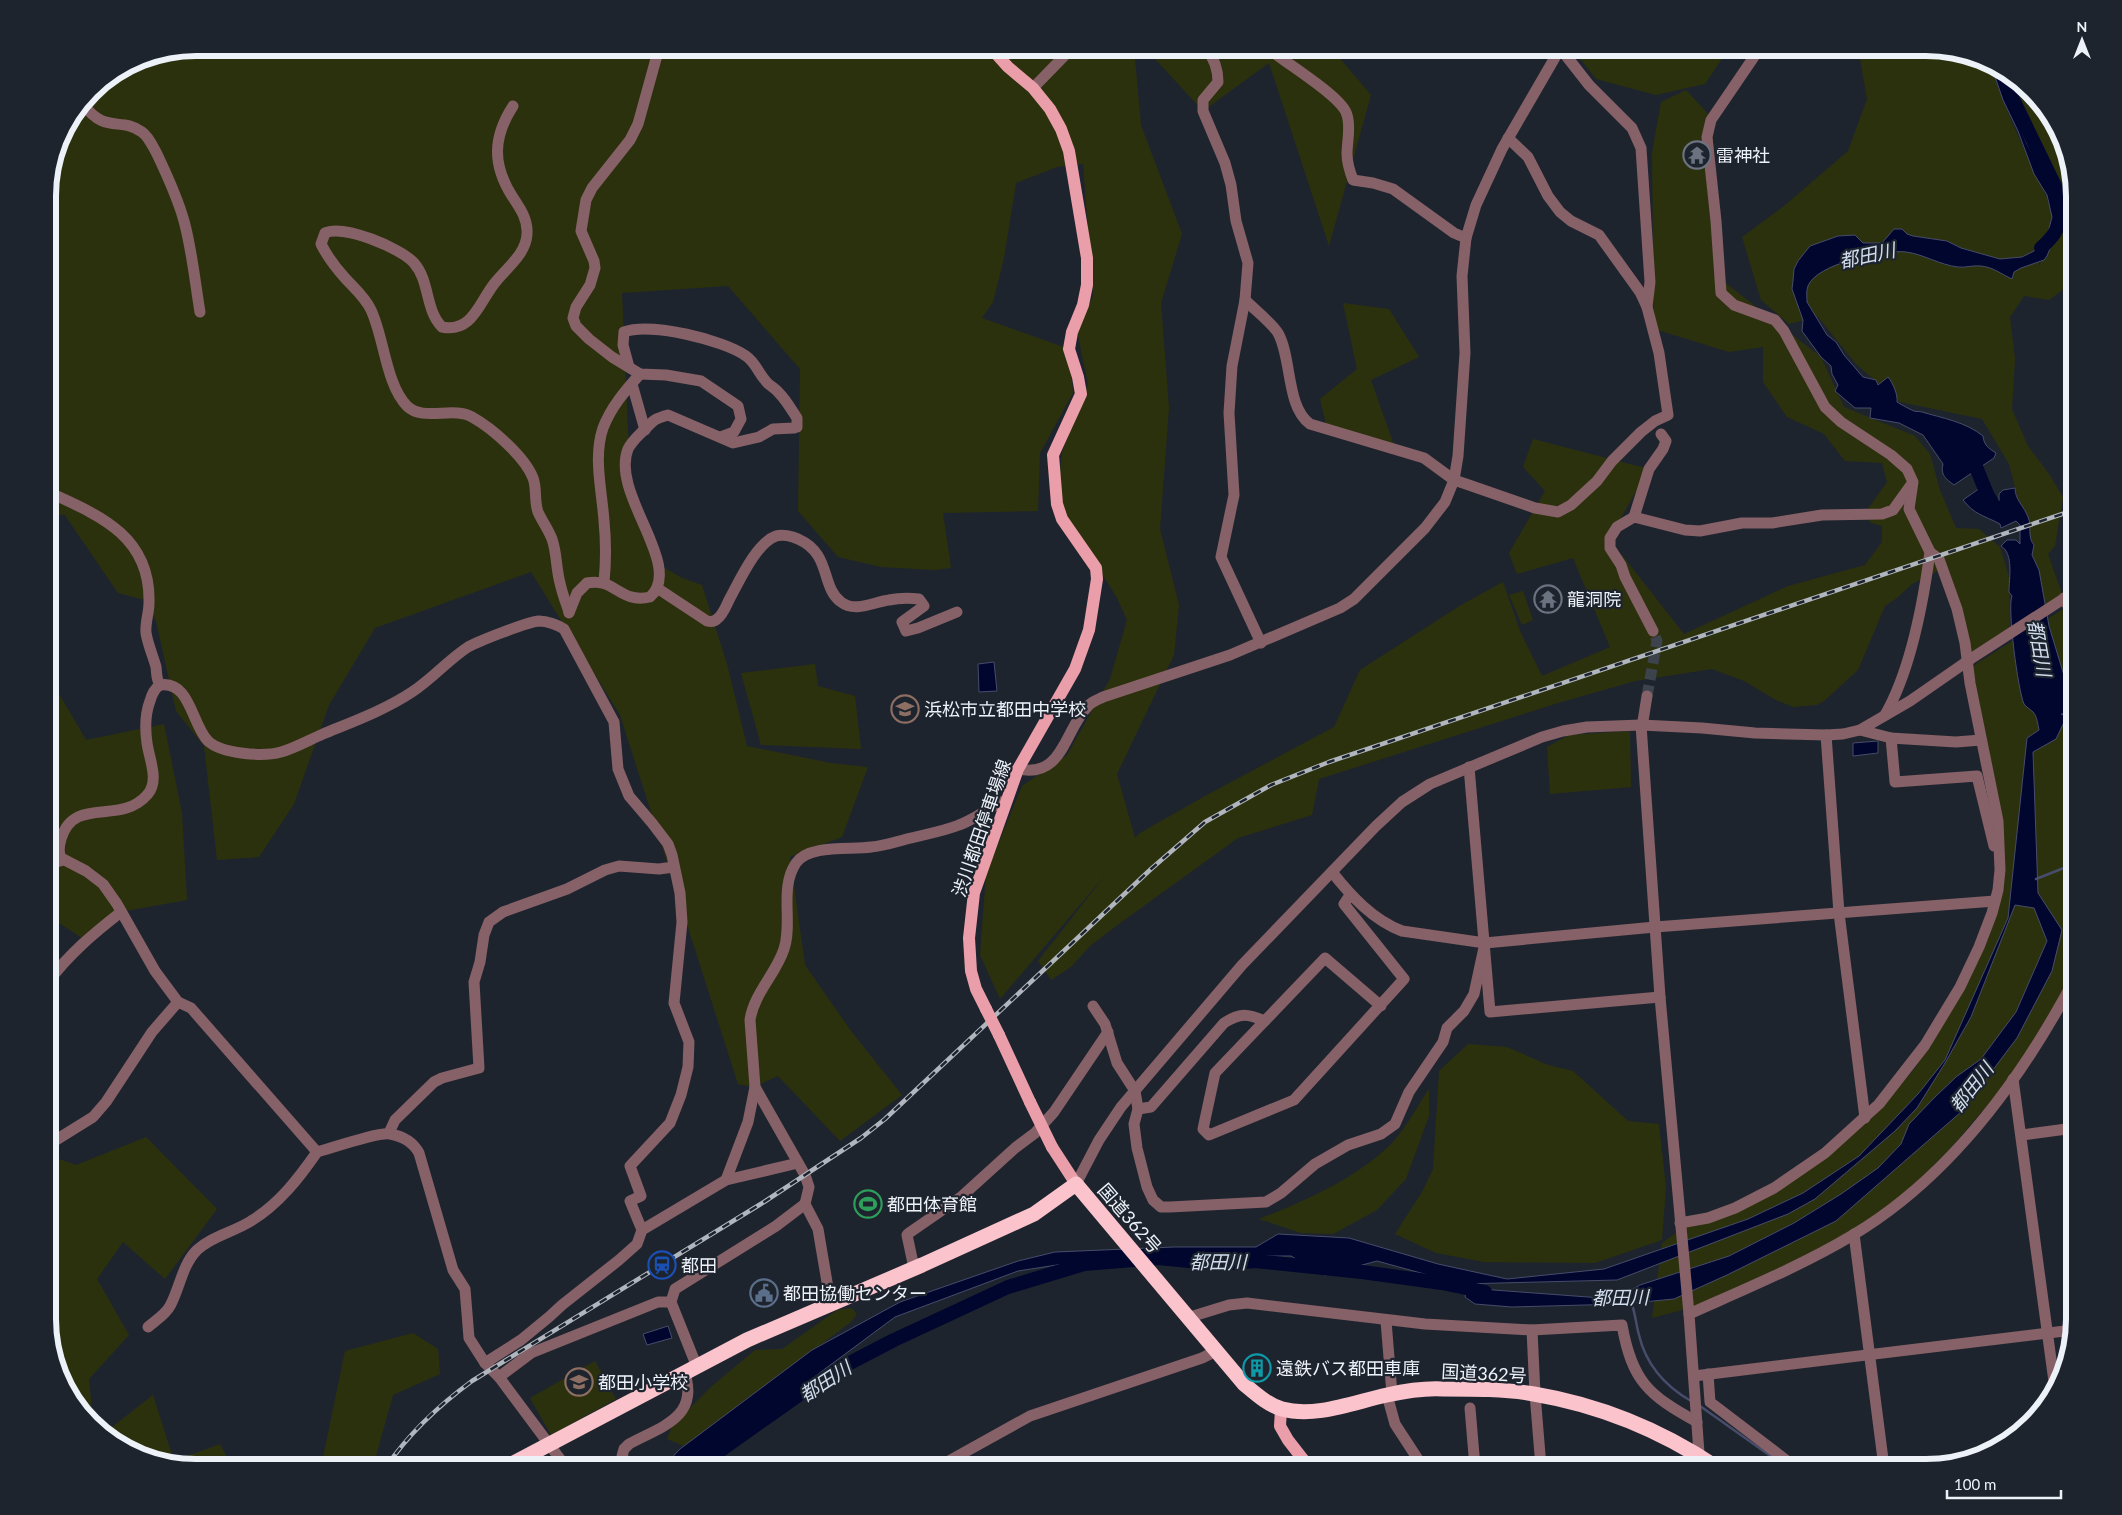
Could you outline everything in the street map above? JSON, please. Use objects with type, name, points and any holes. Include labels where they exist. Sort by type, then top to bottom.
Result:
[{"type":"highway","name":"国道362号","points":[[523,1459],[747,1340],[1034,1214],[1076,1184],[1190,1317],[1244,1384],[1261,1398],[1281,1409],[1302,1412],[1328,1409],[1389,1394],[1441,1388],[1535,1394],[1607,1412],[1650,1429],[1695,1459]]},
{"type":"main road","name":"渋川都田停車場線","points":[[999,57],[1033,88],[1050,109],[1061,129],[1069,151],[1087,258],[1087,285],[1083,305],[1072,332],[1069,349],[1081,394],[1053,456],[1056,504],[1062,519],[1096,568],[1097,579],[1090,630],[1075,669],[1018,769],[974,892],[969,938],[971,970],[976,989],[1052,1147],[1076,1184]]},
{"type":"main road","points":[[1281,1409],[1280,1426],[1302,1459]]},
{"type":"street","points":[[1033,88],[1064,56]]},
{"type":"street","points":[[1212,56],[1218,70],[1218,82],[1203,100],[1203,111],[1225,163],[1231,185],[1236,221],[1248,263],[1245,300],[1232,366],[1229,413],[1234,495],[1221,557],[1261,643]]},
{"type":"street","points":[[1278,56],[1335,97],[1346,111],[1348,117],[1347,156],[1353,180],[1373,182],[1393,189],[1454,233],[1466,238]]},
{"type":"street","points":[[1018,769],[1038,770],[1049,765],[1058,757],[1074,725],[1090,704],[1103,697],[1261,643],[1340,608],[1354,599],[1425,528],[1445,502],[1454,480],[1458,456],[1465,353],[1462,276],[1466,238],[1479,198],[1508,138],[1556,56]]},
{"type":"street","points":[[1565,56],[1589,85],[1632,128],[1640,143],[1644,176],[1645,221],[1650,282],[1648,307]]},
{"type":"street","points":[[1680,1223],[1708,1218],[1761,1196],[1825,1153],[1865,1118],[1890,1091],[1911,1065],[1946,1013],[1973,961],[1996,901],[2000,870],[1998,821],[1981,740],[1970,660],[1957,609],[1939,559],[1930,552],[1909,509],[1913,482],[1907,470],[1891,455],[1841,422],[1825,407],[1784,331],[1775,320],[1734,306],[1721,293],[1707,137],[1711,120],[1754,56]]},
{"type":"street","points":[[657,57],[638,124],[619,156],[592,188],[586,200],[581,221],[582,237],[595,268],[590,285],[576,307],[573,318],[589,339],[612,357],[640,374],[666,375],[701,381],[738,406],[741,419],[734,432],[721,437]]},
{"type":"street","points":[[513,106],[506,116],[498,138],[498,162],[506,186],[527,221],[527,237],[516,259],[493,285],[473,317],[458,327],[442,327],[436,321],[426,286],[415,264],[401,253],[359,235],[338,230],[325,234],[321,244],[344,277],[358,291],[370,308],[382,339],[387,366],[399,396],[406,405],[419,412],[462,413],[470,416],[494,433],[518,456],[531,474],[534,480],[538,511],[552,538],[560,582],[569,612]]},
{"type":"street","points":[[87,109],[95,118],[110,124],[127,125],[148,137],[163,166],[184,221],[200,312]]},
{"type":"street","points":[[1245,300],[1278,333],[1297,404],[1304,420],[1310,424],[1424,458],[1454,480],[1535,508],[1558,512],[1571,505],[1597,481],[1612,461],[1641,432],[1654,421],[1668,415],[1659,353],[1648,307],[1640,292],[1599,235],[1572,221],[1560,212],[1548,196],[1528,157],[1508,138]]},
{"type":"street","points":[[564,629],[577,593],[587,583],[604,582],[631,599],[650,597],[660,582],[656,556],[631,497],[626,478],[628,450],[634,440],[653,420],[668,415],[733,443],[759,438],[773,429],[797,427],[797,418],[779,393],[765,381],[758,368],[746,355],[705,338],[663,330],[636,329],[624,332],[623,345],[629,367]]},
{"type":"street","points":[[604,582],[606,558],[600,480],[600,449],[603,429],[620,396],[640,374]]},
{"type":"street","points":[[632,384],[645,430]]},
{"type":"street","points":[[1652,631],[1625,577],[1621,564],[1610,548],[1610,538],[1617,527],[1634,517],[1649,469],[1663,449],[1666,441],[1661,434]]},
{"type":"street","points":[[1634,517],[1685,530],[1700,531],[1742,523],[1772,523],[1822,515],[1882,514],[1893,510],[1913,482]]},
{"type":"street","points":[[57,497],[112,525],[127,537],[143,563],[148,582],[149,604],[146,633],[156,669],[157,680],[160,685]]},
{"type":"street","points":[[657,588],[706,622],[713,622],[722,615],[742,576],[762,546],[776,536],[786,536],[794,537],[812,547],[823,564],[832,590],[839,601],[846,605],[860,607],[899,598],[919,599],[924,606],[902,622],[906,631],[957,612]]},
{"type":"street","points":[[1885,715],[1896,696],[1917,625],[1930,552]]},
{"type":"street","points":[[1076,1184],[1098,1140],[1135,1091],[1242,965],[1376,826],[1402,802],[1430,784],[1542,737],[1564,731],[1596,727],[1641,725],[1755,733],[1826,735],[1860,730],[1874,724],[1885,715],[1910,701],[2066,597]]},
{"type":"street","points":[[160,685],[172,686],[182,693],[200,731],[209,742],[219,748],[243,754],[267,754],[281,752],[394,702],[412,692],[468,647],[540,621],[564,629],[614,722],[618,769],[629,796],[668,844],[680,893],[682,922],[674,1003],[689,1042],[688,1067],[681,1095],[670,1123],[630,1166],[641,1196],[630,1201],[642,1230]]},
{"type":"street","points":[[160,685],[152,694],[146,726],[152,768],[152,788],[140,802],[132,807],[122,810],[84,814],[72,819],[60,844],[59,855],[63,860],[94,876],[103,884],[122,912],[144,954],[178,1002],[192,1008],[317,1152]]},
{"type":"street","points":[[1648,696],[1644,721],[1641,725],[1660,997],[1696,1394],[1700,1459]]},
{"type":"street","points":[[1860,730],[1891,738],[1956,742],[1981,740]]},
{"type":"street","points":[[1826,735],[1839,913],[1865,1118]]},
{"type":"street","points":[[1891,738],[1895,782],[1977,776],[2000,870]]},
{"type":"street","points":[[1469,767],[1490,1012],[1660,997]]},
{"type":"street","points":[[726,1180],[748,1122],[755,1087],[750,1030],[752,1010],[784,950],[787,938],[788,896],[791,874],[796,863],[803,856],[814,851],[874,847],[958,825],[972,819],[991,806],[1006,800]]},
{"type":"street","points":[[57,862],[63,860]]},
{"type":"street","points":[[389,1133],[395,1120],[434,1082],[479,1068],[474,982],[480,962],[484,935],[489,922],[503,912],[567,890],[605,870],[619,866],[659,869],[674,867]]},
{"type":"street","points":[[1332,872],[1350,895],[1377,918],[1402,931],[1485,943],[1655,927],[1996,901]]},
{"type":"street","points":[[1350,895],[1344,904],[1404,979],[1381,1006],[1294,1100],[1209,1136],[1203,1129],[1215,1073],[1325,958],[1381,1006]]},
{"type":"street","points":[[57,970],[85,940],[122,912]]},
{"type":"street","points":[[1093,1006],[1108,1032],[1117,1063],[1135,1091],[1138,1110],[1134,1124],[1136,1148],[1153,1200],[1161,1207],[1266,1202],[1281,1193],[1315,1164],[1348,1145],[1381,1134],[1395,1124],[1409,1092],[1443,1042],[1447,1028],[1464,1011],[1474,994],[1485,943]]},
{"type":"street","points":[[1688,1311],[1803,1263],[1854,1234],[1894,1207],[1928,1177],[1968,1135],[2013,1080],[2044,1033],[2066,994]]},
{"type":"street","points":[[57,1139],[94,1116],[106,1102],[152,1032],[178,1002]]},
{"type":"street","points":[[1138,1110],[1151,1107],[1224,1023],[1235,1016],[1246,1015],[1265,1022]]},
{"type":"street","points":[[914,1268],[907,1235],[961,1197],[1015,1148],[1035,1133],[1054,1112],[1108,1032]]},
{"type":"street","points":[[2013,1080],[2053,1375]]},
{"type":"street","points":[[755,1087],[805,1175],[809,1187],[806,1204],[818,1229],[828,1288],[834,1302]]},
{"type":"street","points":[[2022,1135],[2066,1129]]},
{"type":"street","points":[[148,1326],[170,1307],[186,1267],[197,1251],[212,1240],[250,1222],[268,1210],[297,1181],[317,1152],[389,1133],[405,1139],[414,1145],[419,1153],[453,1270],[464,1289],[469,1338],[486,1363],[500,1377],[559,1459]]},
{"type":"street","points":[[486,1363],[521,1340],[619,1260],[637,1244],[642,1230],[726,1180],[798,1163]]},
{"type":"street","points":[[624,1459],[622,1456],[624,1449],[629,1444],[672,1421],[685,1409],[691,1371],[671,1302],[675,1290],[776,1226],[806,1204]]},
{"type":"street","points":[[1854,1234],[1883,1459]]},
{"type":"street","points":[[500,1377],[531,1353],[658,1302],[671,1302]]},
{"type":"street","points":[[1190,1317],[1229,1305],[1247,1303],[1386,1320],[1532,1330],[1622,1324],[1626,1348],[1635,1372],[1645,1386],[1674,1410],[1697,1418]]},
{"type":"street","points":[[1386,1320],[1389,1394],[1395,1424],[1417,1459]]},
{"type":"street","points":[[1532,1330],[1540,1459]]},
{"type":"street","points":[[1694,1376],[2065,1331]]},
{"type":"street","points":[[954,1459],[1030,1416],[1202,1358],[1216,1351]]},
{"type":"street","points":[[1708,1374],[1710,1402],[1783,1459]]},
{"type":"street","points":[[1470,1408],[1474,1459]]},
{"type":"green space","points":[[1135,56],[1141,125],[1182,234],[1161,303],[1169,408],[1160,529],[1179,605],[1174,655],[1117,774],[1135,838],[1140,833],[1205,796],[1334,727],[1360,670],[1461,605],[1503,582],[1520,631],[1542,676],[1610,647],[1573,558],[1517,574],[1509,553],[1545,491],[1523,467],[1533,439],[1649,469],[1622,516],[1605,540],[1622,555],[1684,634],[1788,586],[1865,565],[1882,542],[1882,526],[1871,523],[1865,513],[1887,482],[1882,463],[1845,461],[1824,434],[1787,417],[1763,382],[1763,347],[1729,352],[1654,329],[1652,153],[1661,102],[1686,90],[1713,119],[1714,274],[1821,357],[1844,407],[1915,436],[1930,454],[1940,490],[1956,528],[1979,529],[2000,547],[2009,577],[2010,628],[1971,653],[1944,568],[1912,584],[1885,606],[1858,670],[1824,701],[1817,705],[1793,707],[1776,700],[1744,681],[1712,669],[1635,681],[1558,703],[1319,779],[1312,815],[1238,838],[1116,926],[1090,946],[1072,966],[1051,980],[1038,961],[1107,873],[1000,999],[980,955],[986,874],[1022,786],[1067,755],[1110,679],[1127,620],[1116,596],[1057,504],[1062,452],[1088,384],[1077,331],[1093,296],[1083,164],[1057,167],[1016,183],[1004,258],[993,302],[982,318],[1069,349],[1073,393],[1040,453],[1038,511],[943,513],[951,568],[933,570],[881,567],[838,557],[798,511],[800,369],[728,286],[622,293],[631,497],[658,564],[682,578],[702,585],[727,664],[747,746],[831,763],[868,767],[842,837],[790,857],[805,965],[851,1031],[902,1095],[840,1141],[778,1076],[753,1087],[738,1084],[620,715],[531,572],[375,628],[329,705],[294,804],[259,857],[217,860],[204,746],[176,711],[156,621],[145,600],[118,593],[64,514],[57,516],[57,187],[59,169],[71,134],[85,111],[104,91],[126,75],[143,67],[169,59],[187,57]]},
{"type":"green space","points":[[1153,56],[1338,56],[1371,95],[1329,246],[1269,63],[1203,111]]},
{"type":"green space","points":[[1578,56],[1724,56],[1705,84],[1656,95],[1596,79]]},
{"type":"green space","points":[[1859,56],[1925,56],[1953,59],[1971,64],[1993,74],[2013,125],[2047,198],[2052,217],[2038,267],[2063,225],[2055,180],[2006,82],[2031,104],[2051,134],[2058,151],[2063,169],[2066,196],[2066,287],[2049,300],[2024,296],[2010,317],[2015,359],[2012,409],[2028,446],[2063,497],[2055,546],[2048,554],[2062,594],[2045,605],[2009,464],[1982,419],[1900,402],[1856,364],[1818,317],[1789,324],[1761,300],[1742,237],[1784,206],[1848,151],[1867,99]]},
{"type":"green space","points":[[1343,303],[1389,309],[1419,357],[1371,380],[1395,448],[1328,433],[1320,399],[1357,369]]},
{"type":"green space","points":[[1523,591],[1533,620],[1522,625],[1509,595]]},
{"type":"green space","points":[[2065,608],[2066,990],[2062,998],[2008,1081],[1949,1150],[1909,1190],[1845,1238],[1697,1306],[1652,1318],[1662,1243],[1681,1229],[1785,1185],[1870,1120],[1916,1067],[1957,993],[1999,880],[1971,667]]},
{"type":"green space","points":[[815,664],[818,686],[855,696],[861,749],[761,745],[741,673]]},
{"type":"green space","points":[[57,690],[86,740],[164,724],[182,813],[187,900],[114,913],[85,940],[57,922]]},
{"type":"green space","points":[[1630,731],[1631,787],[1550,794],[1547,747],[1569,735]]},
{"type":"green space","points":[[1468,1044],[1507,1047],[1548,1065],[1573,1071],[1628,1121],[1659,1124],[1666,1188],[1662,1240],[1595,1263],[1484,1262],[1436,1253],[1395,1234],[1422,1192],[1433,1169],[1439,1071]]},
{"type":"green space","points":[[1429,1089],[1429,1116],[1406,1179],[1377,1210],[1333,1234],[1301,1233],[1259,1219],[1294,1205],[1328,1188],[1375,1158],[1400,1134]]},
{"type":"green space","points":[[146,1137],[217,1209],[165,1279],[123,1242],[97,1279],[129,1335],[89,1379],[92,1412],[71,1381],[61,1355],[57,1328],[57,1158],[76,1165]]},
{"type":"green space","points":[[852,1308],[857,1314],[851,1322],[760,1392],[684,1446],[667,1439],[672,1426],[712,1386],[755,1350],[782,1349],[837,1310]]},
{"type":"green space","points":[[413,1333],[438,1349],[440,1374],[393,1395],[375,1459],[323,1459],[345,1351]]},
{"type":"green space","points":[[595,1361],[616,1399],[551,1435],[530,1398]]},
{"type":"green space","points":[[153,1395],[173,1456],[134,1444],[110,1429]]},
{"type":"green space","points":[[220,1444],[228,1459],[183,1458]]},
{"type":"water","points":[[1994,75],[2000,78],[2027,144],[2051,186],[2057,215],[2053,241],[2044,260],[2014,272],[2012,279],[1985,267],[1951,266],[1906,252],[1883,253],[1852,260],[1824,271],[1814,278],[1808,286],[1807,292],[1807,302],[1827,335],[1836,342],[1844,355],[1863,377],[1876,380],[1878,385],[1888,377],[1895,389],[1897,402],[1914,411],[1969,427],[1983,436],[1987,446],[1996,453],[1994,458],[1954,485],[1944,476],[1942,471],[1943,464],[1923,435],[1899,423],[1870,418],[1871,408],[1855,408],[1835,391],[1838,385],[1832,374],[1831,366],[1821,357],[1802,331],[1803,320],[1792,289],[1794,269],[1810,246],[1838,236],[1855,235],[1863,243],[1882,243],[1894,229],[1902,229],[1907,234],[1913,236],[1947,241],[1961,248],[2000,259],[2022,257],[2034,251],[2046,240],[2052,217],[2047,195],[2034,174],[2018,131],[2003,100]]},
{"type":"water","points":[[1980,488],[1994,502],[1999,501],[1999,494],[2003,490],[2015,488],[2016,496],[2030,524],[2031,539],[2034,545],[2032,555],[2039,570],[2049,626],[2066,682],[2066,705],[2064,714],[2061,714],[2066,716],[2066,718],[2056,739],[2033,752],[2038,893],[2062,930],[2052,971],[2017,1038],[1961,1112],[1836,1221],[1674,1299],[1622,1304],[1512,1307],[1475,1304],[1465,1297],[1467,1288],[1615,1299],[1640,1285],[1729,1256],[1794,1223],[1841,1194],[1878,1168],[1901,1144],[1909,1124],[1956,1077],[1981,1059],[2016,1012],[2047,941],[2034,908],[2015,905],[1971,1017],[1917,1108],[1895,1131],[1815,1199],[1788,1214],[1617,1280],[1461,1284],[1377,1261],[1325,1275],[1291,1256],[1115,1256],[1018,1271],[895,1317],[771,1409],[699,1459],[671,1459],[680,1449],[812,1350],[900,1302],[1018,1261],[1055,1252],[1174,1247],[1256,1247],[1278,1234],[1349,1238],[1438,1264],[1507,1279],[1604,1269],[1748,1219],[1803,1193],[1859,1156],[1918,1094],[1945,1060],[2008,918],[2027,738],[2039,730],[2034,714],[2024,704],[2019,683],[2012,632],[2009,560],[2008,555],[2001,546],[2007,540],[2016,540],[2020,544],[2020,525],[2016,521],[2001,528],[2000,524],[1971,509],[1963,500]]},
{"type":"water","points":[[994,662],[997,691],[979,692],[978,664]]},
{"type":"water","points":[[1878,741],[1878,753],[1853,756],[1853,743]]},
{"type":"water","points":[[668,1326],[672,1338],[647,1345],[643,1334]]},
{"type":"waterway","name":"都田川","points":[[2006,82],[2056,188],[2060,206],[2058,228],[2049,241],[2041,248]]},
{"type":"waterway","name":"都田川","points":[[1964,456],[1976,467],[1996,510]]},
{"type":"waterway","points":[[2036,879],[2066,867]]},
{"type":"waterway","name":"都田川","points":[[708,1459],[800,1394],[844,1366],[894,1340],[1008,1287],[1084,1264],[1158,1258],[1221,1264],[1255,1261],[1362,1272],[1442,1283],[1485,1292]]},
{"type":"waterway","points":[[1631,1301],[1646,1356],[1658,1374],[1673,1389],[1691,1401]]},
{"type":"waterway","points":[[1700,1406],[1775,1459]]},
{"type":"tunnel","points":[[1647,696],[1657,641],[1653,631]]},
{"type":"railway","points":[[392,1459],[425,1420],[472,1381],[764,1202],[861,1138],[885,1119],[1151,869],[1205,822],[1271,785],[1329,762],[2066,513]]},
{"type":"place","name":"雷神社","points":[[1697,155]]},
{"type":"place","name":"龍洞院","points":[[1548,599]]},
{"type":"place","name":"浜松市立都田中学校","points":[[905,709]]},
{"type":"place","name":"都田体育館","points":[[868,1204]]},
{"type":"place","name":"都田","points":[[662,1265]]},
{"type":"place","name":"都田協働センター","points":[[764,1293]]},
{"type":"place","name":"遠鉄バス都田車庫","points":[[1257,1368]]},
{"type":"place","name":"都田小学校","points":[[579,1382]]}]
